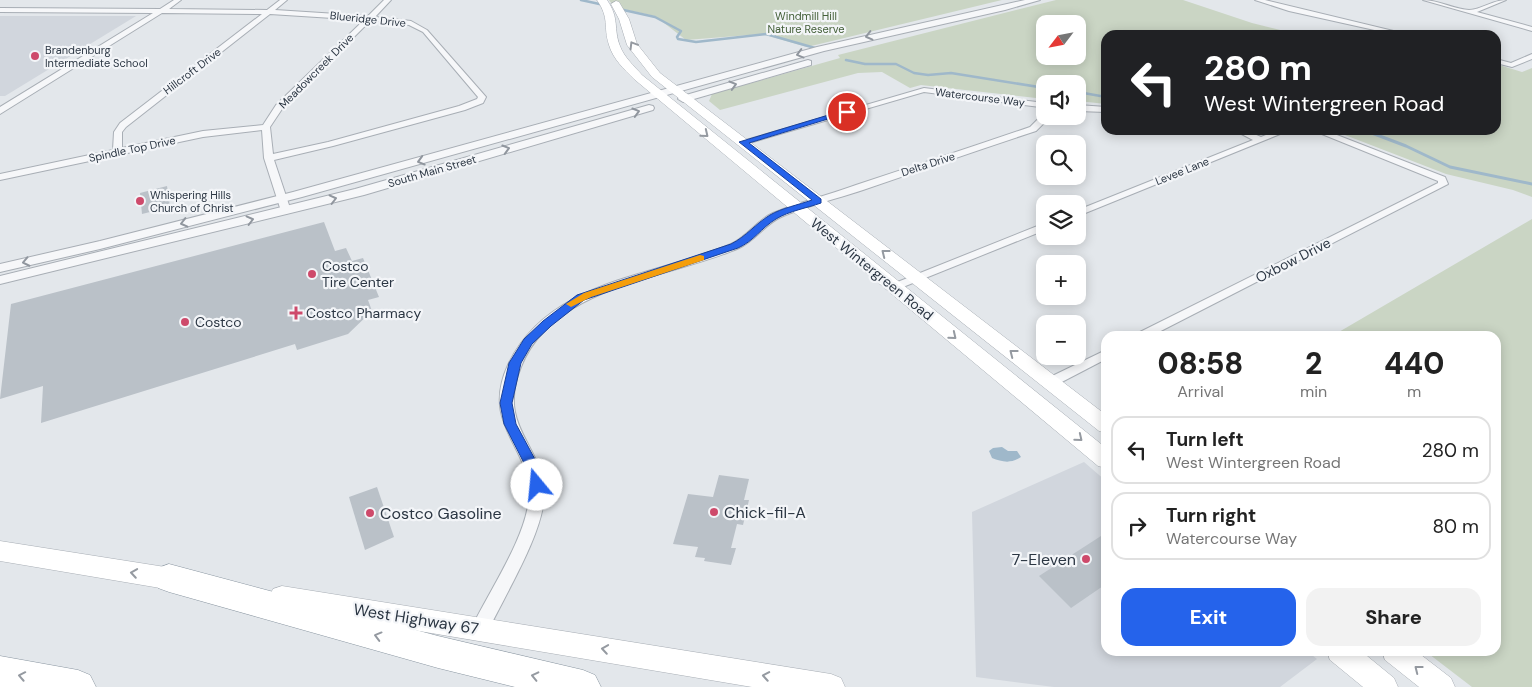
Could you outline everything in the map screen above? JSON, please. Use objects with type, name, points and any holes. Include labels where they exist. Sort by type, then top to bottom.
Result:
[{"type":"highway","points":[[169,578],[438,652],[583,687]]},
{"type":"highway","points":[[0,672],[78,687]]},
{"type":"main road","name":"West Wintergreen Road","points":[[602,0],[619,19]]},
{"type":"main road","name":"West Wintergreen Road","points":[[614,0],[619,19],[628,37],[642,60],[671,96],[797,208],[1101,456]]},
{"type":"main road","name":"West Wintergreen Road","points":[[619,19],[613,42],[618,53],[638,77],[743,142],[1101,422]]},
{"type":"main road","name":"West Highway 67","points":[[0,551],[831,687]]},
{"type":"main road","points":[[1346,656],[1384,687]]},
{"type":"main road","points":[[1401,656],[1440,687]]},
{"type":"street","points":[[0,111],[178,0]]},
{"type":"street","name":"Hillcroft Drive","points":[[117,152],[118,132],[123,125],[284,0]]},
{"type":"street","name":"Meadowcreek Drive","points":[[266,127],[279,107],[388,0]]},
{"type":"street","points":[[847,42],[859,48],[1036,0]]},
{"type":"street","points":[[1258,0],[1289,9],[1384,30]]},
{"type":"street","points":[[1426,0],[1532,28]]},
{"type":"street","points":[[1470,12],[1503,0]]},
{"type":"street","name":"Blueridge Drive","points":[[0,10],[271,11],[370,17],[411,23],[425,31],[482,96],[480,101],[462,108],[364,135],[269,158]]},
{"type":"street","name":"South Main Street","points":[[284,204],[359,192],[540,139],[671,96],[847,42],[924,24],[969,17]]},
{"type":"street","name":"South Main Street","points":[[0,280],[96,251],[284,204],[357,180],[575,117],[671,96],[859,48]]},
{"type":"street","points":[[1501,62],[1512,65],[1532,56]]},
{"type":"street","name":"Watercourse Way","points":[[743,142],[924,90],[1036,104]]},
{"type":"street","points":[[0,101],[16,101]]},
{"type":"street","points":[[1086,109],[1101,110]]},
{"type":"street","points":[[540,139],[550,130],[577,122],[578,120],[575,117]]},
{"type":"street","name":"Delta Drive","points":[[480,629],[525,538],[535,510],[537,485],[530,463],[510,424],[506,403],[515,363],[528,342],[547,323],[580,298],[748,240],[762,224],[774,216],[1033,129],[1037,125]]},
{"type":"street","points":[[266,127],[269,158],[284,204]]},
{"type":"street","name":"Spindle Top Drive","points":[[0,177],[216,132],[266,127]]},
{"type":"street","points":[[1250,135],[1261,140]]},
{"type":"street","name":"Levee Lane","points":[[1086,210],[1274,135]]},
{"type":"street","name":"Oxbow Drive","points":[[1152,331],[1444,182],[1329,135]]},
{"type":"street","points":[[468,148],[476,158]]},
{"type":"street","points":[[894,287],[1036,230]]},
{"type":"street","name":"South Main Street","points":[[0,268],[96,251]]},
{"type":"street","points":[[1051,382],[1101,357]]},
{"type":"shaded area","name":"Brandenburg Intermediate School","points":[[0,16],[136,16],[5,96],[0,96]]},
{"type":"shaded area","points":[[1084,462],[1101,477],[1101,656],[1313,656],[1317,659],[1280,687],[1054,687],[976,677],[972,512]]},
{"type":"green space","name":"Windmill Hill Nature Reserve","points":[[609,0],[1002,0],[807,47],[762,34],[686,40],[655,16],[614,7]]},
{"type":"green space","points":[[1056,0],[1183,0],[1252,23],[1281,30],[1101,30],[1101,103],[1086,102],[1086,75],[1036,75],[1036,98],[921,85],[910,88],[882,72],[858,73],[720,110],[709,101],[712,94],[840,58],[838,55]]},
{"type":"green space","points":[[1501,66],[1522,72],[1532,68],[1532,197],[1513,190],[1446,174],[1345,135],[1501,135]]},
{"type":"green space","points":[[1532,219],[1532,687],[1472,687],[1432,656],[1501,656],[1501,331],[1341,331]]},
{"type":"water","points":[[1002,447],[1008,451],[1017,451],[1021,457],[1014,461],[1006,462],[992,458],[989,451],[993,448]]},
{"type":"building","name":"Whispering Hills Church of Christ","points":[[167,186],[170,207],[142,214],[140,193]]},
{"type":"building","name":"Costco","points":[[324,222],[335,251],[346,248],[352,261],[363,258],[379,297],[368,300],[372,311],[348,334],[297,350],[295,344],[41,423],[43,386],[0,399],[11,304]]},
{"type":"building","name":"Chick-fil-A","points":[[719,475],[749,479],[744,500],[749,500],[743,525],[737,524],[731,548],[736,548],[731,565],[704,561],[705,558],[695,557],[698,547],[673,544],[688,494],[713,497]]},
{"type":"building","name":"Costco Gasoline","points":[[377,487],[394,537],[365,550],[349,497]]},
{"type":"building","name":"7-Eleven","points":[[1101,536],[1101,587],[1071,608],[1039,576]]},
{"type":"waterway","points":[[581,0],[604,5]]},
{"type":"waterway","points":[[619,9],[655,17],[681,31],[677,37],[678,39],[696,42],[766,34],[815,48]]},
{"type":"waterway","points":[[846,60],[865,64],[896,64],[914,73],[928,75],[951,73],[1036,87]]},
{"type":"waterway","points":[[1086,93],[1101,96]]},
{"type":"waterway","points":[[1377,135],[1406,146],[1450,167],[1532,184]]},
{"type":"slow traffic","points":[[571,304],[587,295],[700,258]]},
{"type":"place","name":"Brandenburg Intermediate School","points":[[35,56]]},
{"type":"place","name":"Whispering Hills Church of Christ","points":[[140,201]]},
{"type":"place","name":"Costco Tire Center","points":[[312,274]]},
{"type":"place","name":"Costco Pharmacy","points":[[296,313]]},
{"type":"place","name":"Costco","points":[[185,322]]},
{"type":"place","name":"Chick-fil-A","points":[[714,512]]},
{"type":"place","name":"Costco Gasoline","points":[[370,513]]},
{"type":"place","name":"7-Eleven","points":[[1086,559]]},
{"type":"route","points":[[537,485],[530,463],[510,424],[506,403],[515,363],[528,342],[547,323],[580,298],[735,246],[748,240],[762,224],[774,216],[818,201],[743,142],[847,112]]}]
